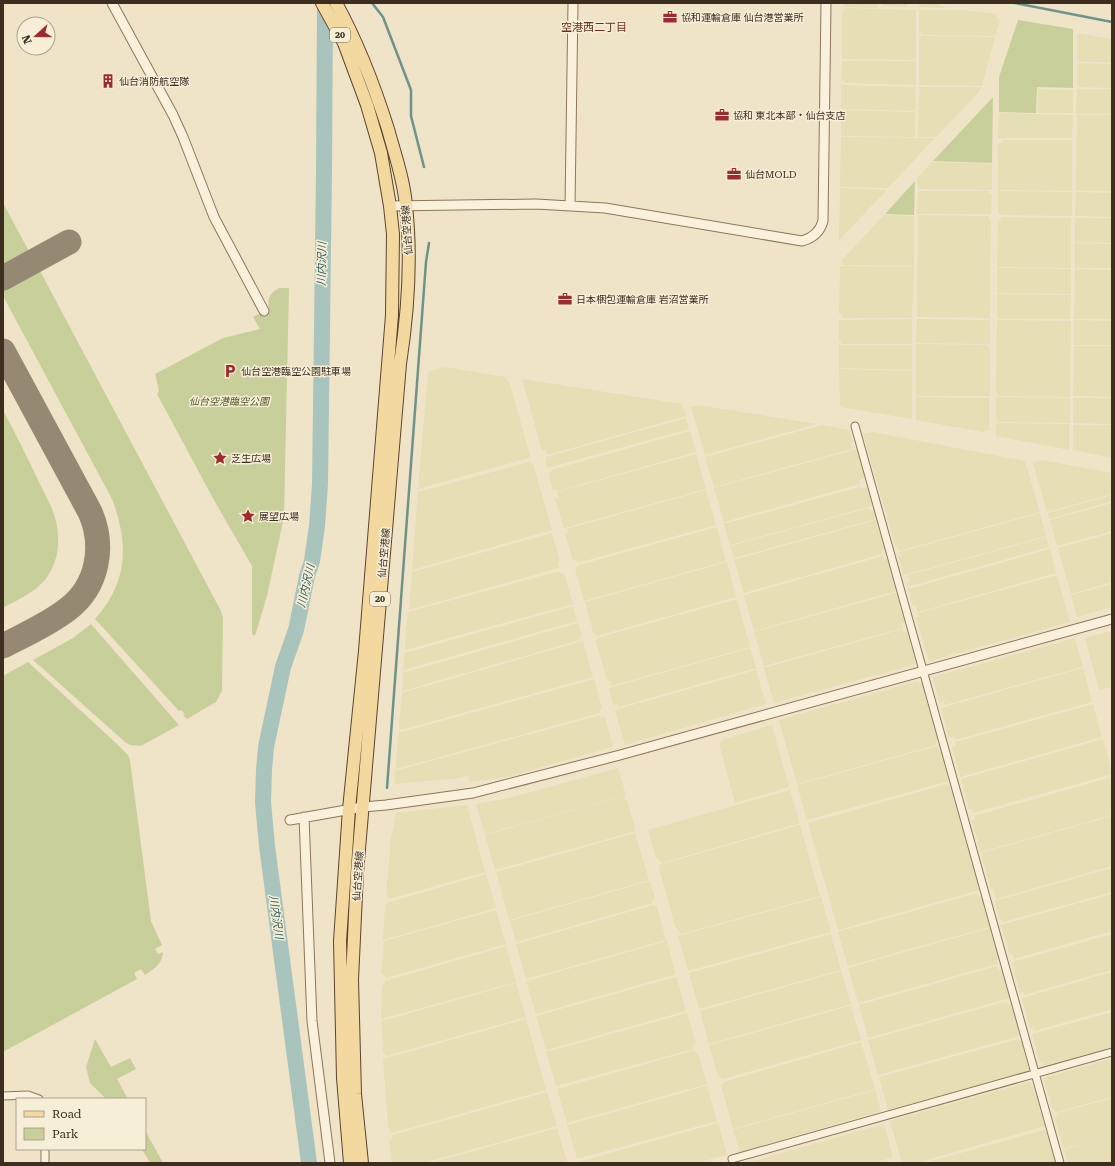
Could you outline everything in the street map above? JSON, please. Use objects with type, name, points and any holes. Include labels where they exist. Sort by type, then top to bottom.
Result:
[{"type":"main road","name":"仙台空港線","points":[[322,3],[344,43],[368,105],[381,153],[393,234],[392,315],[365,651],[349,809],[340,941],[343,1078],[350,1163]]},
{"type":"main road","name":"仙台空港線","points":[[336,3],[357,44],[374,87],[398,164],[406,206],[410,270],[407,321],[400,364],[357,873],[352,980],[355,1094],[362,1163]]},
{"type":"street","points":[[112,3],[178,126],[214,217],[264,311]]},
{"type":"street","points":[[570,206],[573,3]]},
{"type":"street","points":[[390,206],[536,204],[605,208],[802,241],[809,239],[815,236],[821,228],[823,217],[826,3]]},
{"type":"street","points":[[855,426],[1060,1163]]},
{"type":"street","points":[[290,820],[362,807],[473,793],[620,756],[1112,619]]},
{"type":"street","points":[[304,817],[312,1021],[330,1163]]},
{"type":"street","points":[[732,1159],[1112,1052]]},
{"type":"street","points":[[3,1096],[28,1095],[37,1098]]},
{"type":"street","points":[[45,1150],[45,1163]]},
{"type":"shaded area","points":[[842,3],[878,3],[878,8],[844,7],[845,4]]},
{"type":"shaded area","points":[[882,3],[907,3],[907,7],[882,6]]},
{"type":"shaded area","points":[[919,3],[936,3],[946,8],[919,7]]},
{"type":"shaded area","points":[[845,8],[916,10],[916,60],[842,59],[842,11],[845,11]]},
{"type":"shaded area","points":[[919,10],[962,10],[997,14],[997,19],[1000,20],[995,36],[922,35],[922,33],[919,33]]},
{"type":"shaded area","points":[[1077,33],[1112,39],[1112,62],[1077,62]]},
{"type":"shaded area","points":[[919,36],[995,37],[982,86],[919,85]]},
{"type":"shaded area","points":[[842,61],[916,61],[916,85],[845,83],[845,81],[841,81]]},
{"type":"shaded area","points":[[1077,63],[1112,64],[1112,88],[1077,87]]},
{"type":"shaded area","points":[[841,85],[916,87],[915,111],[841,109]]},
{"type":"shaded area","points":[[919,87],[981,87],[979,92],[936,137],[918,137]]},
{"type":"shaded area","points":[[1038,89],[1073,90],[1073,113],[1038,113]]},
{"type":"shaded area","points":[[1077,89],[1112,89],[1112,114],[1076,114]]},
{"type":"shaded area","points":[[841,110],[915,112],[915,137],[841,136]]},
{"type":"shaded area","points":[[999,113],[1073,115],[1072,138],[998,138]]},
{"type":"shaded area","points":[[1077,115],[1112,115],[1112,191],[1076,191]]},
{"type":"shaded area","points":[[841,137],[935,138],[888,188],[840,187]]},
{"type":"shaded area","points":[[1003,140],[1072,140],[1072,191],[998,190],[998,144],[1003,142]]},
{"type":"shaded area","points":[[932,162],[992,164],[992,190],[918,189],[917,178]]},
{"type":"shaded area","points":[[840,188],[887,190],[839,240]]},
{"type":"shaded area","points":[[918,191],[989,191],[989,194],[992,194],[991,214],[917,214]]},
{"type":"shaded area","points":[[998,191],[1072,192],[1072,216],[1001,215],[998,213]]},
{"type":"shaded area","points":[[1076,192],[1112,193],[1112,217],[1075,216]]},
{"type":"shaded area","points":[[884,215],[914,216],[914,266],[843,265],[842,260]]},
{"type":"shaded area","points":[[918,215],[989,216],[989,219],[991,219],[990,318],[917,317]]},
{"type":"shaded area","points":[[1001,217],[1071,218],[1071,268],[997,267],[998,221],[1001,220]]},
{"type":"shaded area","points":[[1075,218],[1112,218],[1112,243],[1075,242]]},
{"type":"shaded area","points":[[1075,243],[1112,244],[1112,268],[1075,268]]},
{"type":"shaded area","points":[[840,266],[914,267],[912,318],[842,318],[842,314],[839,314]]},
{"type":"shaded area","points":[[997,268],[1071,269],[1071,294],[997,293]]},
{"type":"shaded area","points":[[1075,269],[1112,270],[1112,319],[1074,319]]},
{"type":"shaded area","points":[[997,294],[1071,295],[1070,319],[999,319],[997,315]]},
{"type":"shaded area","points":[[912,319],[912,344],[841,344],[841,341],[839,341],[839,320]]},
{"type":"shaded area","points":[[917,319],[988,320],[990,321],[990,344],[916,343]]},
{"type":"shaded area","points":[[997,320],[1071,321],[1070,397],[999,396],[996,392]]},
{"type":"shaded area","points":[[1074,320],[1112,321],[1112,345],[1074,345]]},
{"type":"shaded area","points":[[916,344],[987,345],[990,349],[990,396],[916,396]]},
{"type":"shaded area","points":[[839,345],[912,345],[912,370],[839,368]]},
{"type":"shaded area","points":[[1074,346],[1112,346],[1112,397],[1073,396]]},
{"type":"shaded area","points":[[445,367],[505,377],[510,384],[530,455],[529,458],[418,489],[428,372]]},
{"type":"shaded area","points":[[839,369],[912,371],[912,419],[840,407]]},
{"type":"shaded area","points":[[523,379],[682,404],[686,416],[547,455],[545,450],[542,451]]},
{"type":"shaded area","points":[[916,397],[989,398],[989,430],[983,432],[916,420]]},
{"type":"shaded area","points":[[996,397],[1070,398],[1070,423],[998,422],[996,418]]},
{"type":"shaded area","points":[[1073,398],[1112,398],[1112,424],[1073,423]]},
{"type":"shaded area","points":[[698,405],[817,424],[705,455],[691,407]]},
{"type":"shaded area","points":[[686,418],[689,429],[547,468],[545,460],[546,457]]},
{"type":"shaded area","points":[[998,423],[1069,424],[1069,450],[996,436],[996,425]]},
{"type":"shaded area","points":[[822,425],[849,430],[853,442],[850,443],[852,449],[714,487],[705,457]]},
{"type":"shaded area","points":[[1073,425],[1112,425],[1112,458],[1073,450]]},
{"type":"shaded area","points":[[690,431],[696,452],[558,491],[557,489],[553,490],[548,473],[552,472],[551,470]]},
{"type":"shaded area","points":[[873,432],[1025,461],[1040,512],[899,551],[896,547],[863,434]]},
{"type":"shaded area","points":[[857,449],[865,478],[859,480],[860,484],[724,522],[714,488]]},
{"type":"shaded area","points":[[696,454],[706,489],[564,528],[555,499],[559,497],[557,492]]},
{"type":"shaded area","points":[[1042,460],[1112,473],[1112,494],[1047,512],[1033,463]]},
{"type":"shaded area","points":[[529,462],[533,464],[552,530],[412,570],[418,492]]},
{"type":"shaded area","points":[[860,487],[861,489],[867,487],[872,506],[730,545],[724,524]]},
{"type":"shaded area","points":[[706,490],[716,525],[577,563],[576,560],[573,561],[565,534],[568,533],[567,529]]},
{"type":"shaded area","points":[[1112,495],[1112,501],[1049,519],[1048,513]]},
{"type":"shaded area","points":[[1112,503],[1112,531],[1057,546],[1050,520]]},
{"type":"shaded area","points":[[869,508],[870,511],[874,511],[876,519],[734,558],[730,546]]},
{"type":"shaded area","points":[[1040,513],[1046,536],[904,575],[898,556],[901,555],[900,552]]},
{"type":"shaded area","points":[[876,520],[885,550],[882,551],[882,554],[744,593],[734,560]]},
{"type":"shaded area","points":[[717,527],[726,561],[584,601],[575,569],[579,565]]},
{"type":"shaded area","points":[[552,533],[560,561],[558,562],[559,568],[409,610],[412,572]]},
{"type":"shaded area","points":[[1112,533],[1112,582],[1071,594],[1058,548]]},
{"type":"shaded area","points":[[1046,537],[1049,547],[907,587],[906,583],[910,582],[908,575]]},
{"type":"shaded area","points":[[1050,549],[1056,573],[918,612],[916,606],[913,606],[908,589]]},
{"type":"shaded area","points":[[883,556],[884,560],[887,559],[896,591],[754,631],[744,595]]},
{"type":"shaded area","points":[[727,562],[736,597],[597,636],[593,632],[585,602]]},
{"type":"shaded area","points":[[560,571],[561,574],[564,573],[573,604],[405,650],[408,612]]},
{"type":"shaded area","points":[[1057,575],[1070,622],[929,661],[916,618],[919,617],[918,613]]},
{"type":"shaded area","points":[[1112,584],[1112,607],[1077,617],[1071,595]]},
{"type":"shaded area","points":[[896,593],[905,623],[902,624],[903,628],[764,666],[754,632]]},
{"type":"shaded area","points":[[737,599],[750,647],[611,686],[610,681],[607,681],[596,642],[597,638]]},
{"type":"shaded area","points":[[573,606],[577,621],[403,670],[405,653]]},
{"type":"shaded area","points":[[578,623],[582,636],[579,637],[580,640],[402,691],[403,673]]},
{"type":"shaded area","points":[[903,629],[904,633],[907,632],[916,664],[774,703],[764,668]]},
{"type":"shaded area","points":[[1112,631],[1112,687],[1099,690],[1085,638]]},
{"type":"shaded area","points":[[1075,638],[1083,667],[944,705],[943,701],[939,702],[933,677]]},
{"type":"shaded area","points":[[583,641],[593,677],[401,730],[399,727],[402,693]]},
{"type":"shaded area","points":[[750,648],[756,668],[618,707],[617,704],[613,705],[609,688]]},
{"type":"shaded area","points":[[1083,668],[1092,702],[955,740],[954,736],[949,738],[941,708]]},
{"type":"shaded area","points":[[756,670],[766,704],[625,745],[615,710]]},
{"type":"shaded area","points":[[594,679],[602,708],[599,710],[600,713],[396,769],[398,733]]},
{"type":"shaded area","points":[[918,681],[919,684],[922,683],[938,741],[935,742],[936,745],[797,784],[779,720]]},
{"type":"shaded area","points":[[1093,704],[1102,737],[960,777],[952,747],[956,746],[955,742]]},
{"type":"shaded area","points":[[600,715],[601,718],[605,717],[613,747],[509,776],[470,782],[468,775],[460,778],[394,784],[395,771]]},
{"type":"shaded area","points":[[772,725],[789,787],[735,803],[719,743],[722,742],[722,740]]},
{"type":"shaded area","points":[[1103,739],[1112,774],[973,813],[972,809],[969,809],[961,779]]},
{"type":"shaded area","points":[[937,746],[938,750],[940,750],[949,781],[807,820],[797,785]]},
{"type":"shaded area","points":[[618,768],[626,795],[485,834],[476,804],[505,799]]},
{"type":"shaded area","points":[[1112,777],[1112,815],[981,852],[972,821],[975,820],[974,816]]},
{"type":"shaded area","points":[[947,784],[948,786],[950,785],[980,890],[838,930],[808,823]]},
{"type":"shaded area","points":[[790,790],[800,823],[662,863],[656,857],[648,830]]},
{"type":"shaded area","points":[[624,796],[625,800],[627,800],[636,831],[495,870],[485,835]]},
{"type":"shaded area","points":[[467,805],[485,872],[389,899],[386,895],[391,838],[396,813]]},
{"type":"shaded area","points":[[1112,816],[1112,866],[996,899],[993,889],[991,889],[981,853]]},
{"type":"shaded area","points":[[800,825],[820,896],[681,934],[675,926],[658,865]]},
{"type":"shaded area","points":[[635,833],[649,880],[509,920],[496,872]]},
{"type":"shaded area","points":[[1112,868],[1112,892],[1003,922],[1003,919],[1000,920],[995,901]]},
{"type":"shaded area","points":[[486,874],[496,908],[383,940],[385,905],[390,902]]},
{"type":"shaded area","points":[[650,881],[655,899],[652,900],[653,903],[516,942],[510,921]]},
{"type":"shaded area","points":[[977,893],[978,897],[981,896],[990,927],[848,966],[838,932]]},
{"type":"shaded area","points":[[1112,894],[1112,931],[1014,959],[1013,954],[1010,955],[1001,925]]},
{"type":"shaded area","points":[[821,897],[831,932],[688,971],[678,936]]},
{"type":"shaded area","points":[[653,905],[654,907],[657,906],[666,940],[526,979],[516,944]]},
{"type":"shaded area","points":[[496,910],[506,944],[386,978],[385,975],[381,974],[384,941]]},
{"type":"shaded area","points":[[990,928],[999,959],[996,960],[997,964],[858,1003],[848,968]]},
{"type":"shaded area","points":[[831,934],[841,970],[699,1009],[689,973]]},
{"type":"shaded area","points":[[1112,934],[1112,970],[1024,995],[1024,992],[1020,993],[1012,962]]},
{"type":"shaded area","points":[[667,941],[675,972],[674,975],[536,1014],[526,981]]},
{"type":"shaded area","points":[[506,946],[516,982],[381,1019],[382,985],[384,985],[385,981]]},
{"type":"shaded area","points":[[997,966],[999,970],[1002,969],[1010,998],[868,1038],[859,1005]]},
{"type":"shaded area","points":[[841,971],[851,1004],[709,1044],[700,1011]]},
{"type":"shaded area","points":[[1112,972],[1112,1009],[1034,1031],[1033,1027],[1030,1028],[1022,998]]},
{"type":"shaded area","points":[[675,977],[677,979],[686,1011],[546,1050],[536,1016]]},
{"type":"shaded area","points":[[516,983],[526,1017],[386,1056],[383,1052],[382,1021]]},
{"type":"shaded area","points":[[1007,1001],[1008,1005],[1011,1004],[1020,1036],[878,1075],[868,1040]]},
{"type":"shaded area","points":[[851,1006],[861,1040],[723,1079],[718,1076],[709,1045]]},
{"type":"shaded area","points":[[1112,1012],[1112,1047],[1044,1066],[1043,1062],[1040,1063],[1032,1034]]},
{"type":"shaded area","points":[[687,1013],[696,1044],[693,1045],[694,1049],[556,1086],[546,1052]]},
{"type":"shaded area","points":[[526,1019],[546,1090],[392,1133],[388,1128],[383,1059]]},
{"type":"shaded area","points":[[1018,1039],[1019,1041],[1022,1041],[1029,1069],[1026,1072],[888,1110],[879,1077]]},
{"type":"shaded area","points":[[861,1042],[875,1089],[733,1129],[721,1085],[723,1082]]},
{"type":"shaded area","points":[[695,1050],[696,1053],[698,1053],[707,1084],[567,1123],[557,1089]]},
{"type":"shaded area","points":[[1112,1059],[1112,1097],[1057,1112],[1052,1108],[1044,1080],[1046,1077]]},
{"type":"shaded area","points":[[1030,1082],[1030,1084],[1033,1084],[1045,1126],[916,1163],[902,1163],[890,1121]]},
{"type":"shaded area","points":[[707,1086],[717,1121],[577,1159],[567,1125]]},
{"type":"shaded area","points":[[875,1090],[881,1111],[740,1152],[733,1130]]},
{"type":"shaded area","points":[[547,1092],[557,1126],[423,1163],[392,1163],[389,1140],[392,1139],[392,1135]]},
{"type":"shaded area","points":[[1112,1098],[1112,1136],[1064,1149],[1055,1119],[1058,1113]]},
{"type":"shaded area","points":[[718,1123],[727,1155],[696,1163],[578,1163],[578,1162]]},
{"type":"shaded area","points":[[884,1124],[893,1157],[874,1163],[747,1163]]},
{"type":"shaded area","points":[[557,1128],[567,1162],[564,1163],[430,1163]]},
{"type":"shaded area","points":[[1043,1130],[1047,1133],[1055,1163],[925,1163]]},
{"type":"shaded area","points":[[1112,1136],[1112,1163],[1068,1163],[1064,1150]]},
{"type":"green space","points":[[1018,20],[1073,29],[1073,88],[1037,87],[1036,113],[999,112],[999,77]]},
{"type":"green space","points":[[993,97],[992,163],[933,161]]},
{"type":"green space","points":[[915,181],[914,215],[885,214]]},
{"type":"green space","points":[[3,203],[30,253],[3,267]]},
{"type":"green space","points":[[39,269],[221,611],[223,618],[222,691],[216,702],[187,719],[183,715],[185,714],[181,710],[179,711],[95,619],[106,605],[114,591],[119,577],[123,547],[118,516],[112,499],[3,296],[3,289]]},
{"type":"green space","name":"仙台空港臨空公園","points":[[279,288],[289,288],[284,517],[267,596],[255,636],[252,634],[252,566],[215,502],[157,394],[159,391],[155,374],[223,338],[260,329],[253,317],[269,309],[268,302],[270,296]]},
{"type":"green space","points":[[3,410],[52,509],[58,529],[58,541],[55,560],[45,580],[29,594],[3,608]]},
{"type":"green space","points":[[91,624],[179,725],[141,746],[130,745],[33,660],[73,638]]},
{"type":"green space","points":[[28,662],[128,755],[130,760],[151,921],[162,945],[155,949],[158,954],[163,952],[163,956],[158,965],[145,975],[141,969],[134,973],[137,979],[3,1052],[3,676]]},
{"type":"green space","points":[[95,1039],[111,1067],[130,1058],[136,1069],[117,1079],[127,1098],[105,1098],[90,1083],[86,1067]]},
{"type":"green space","points":[[146,1132],[163,1163],[150,1163],[143,1150],[146,1150]]},
{"type":"waterway","name":"川内沢川","points":[[309,1163],[267,846],[263,802],[266,747],[283,667],[296,630],[307,576],[312,561],[317,526],[320,484],[325,3]]},
{"type":"waterway","points":[[372,3],[383,17],[411,90],[411,116],[424,167]]},
{"type":"waterway","points":[[1015,3],[1112,22]]},
{"type":"waterway","points":[[387,788],[426,262],[429,243]]},
{"type":"taxiway","points":[[3,278],[69,242]]},
{"type":"taxiway","points":[[3,351],[90,512],[95,525],[98,552],[92,577],[78,600],[53,620],[3,646]]},
{"type":"place","name":"協和運輸倉庫 仙台港営業所","points":[[670,17]]},
{"type":"place","name":"仙台消防航空隊","points":[[108,81]]},
{"type":"place","name":"協和 東北本部・仙台支店","points":[[722,115]]},
{"type":"place","name":"仙台MOLD","points":[[734,174]]},
{"type":"place","name":"日本梱包運輸倉庫 岩沼営業所","points":[[565,299]]},
{"type":"place","name":"仙台空港臨空公園駐車場","points":[[230,371]]},
{"type":"place","name":"芝生広場","points":[[220,458]]},
{"type":"place","name":"展望広場","points":[[248,516]]},
{"type":"district","name":"空港西二丁目","points":[[594,27]]}]
